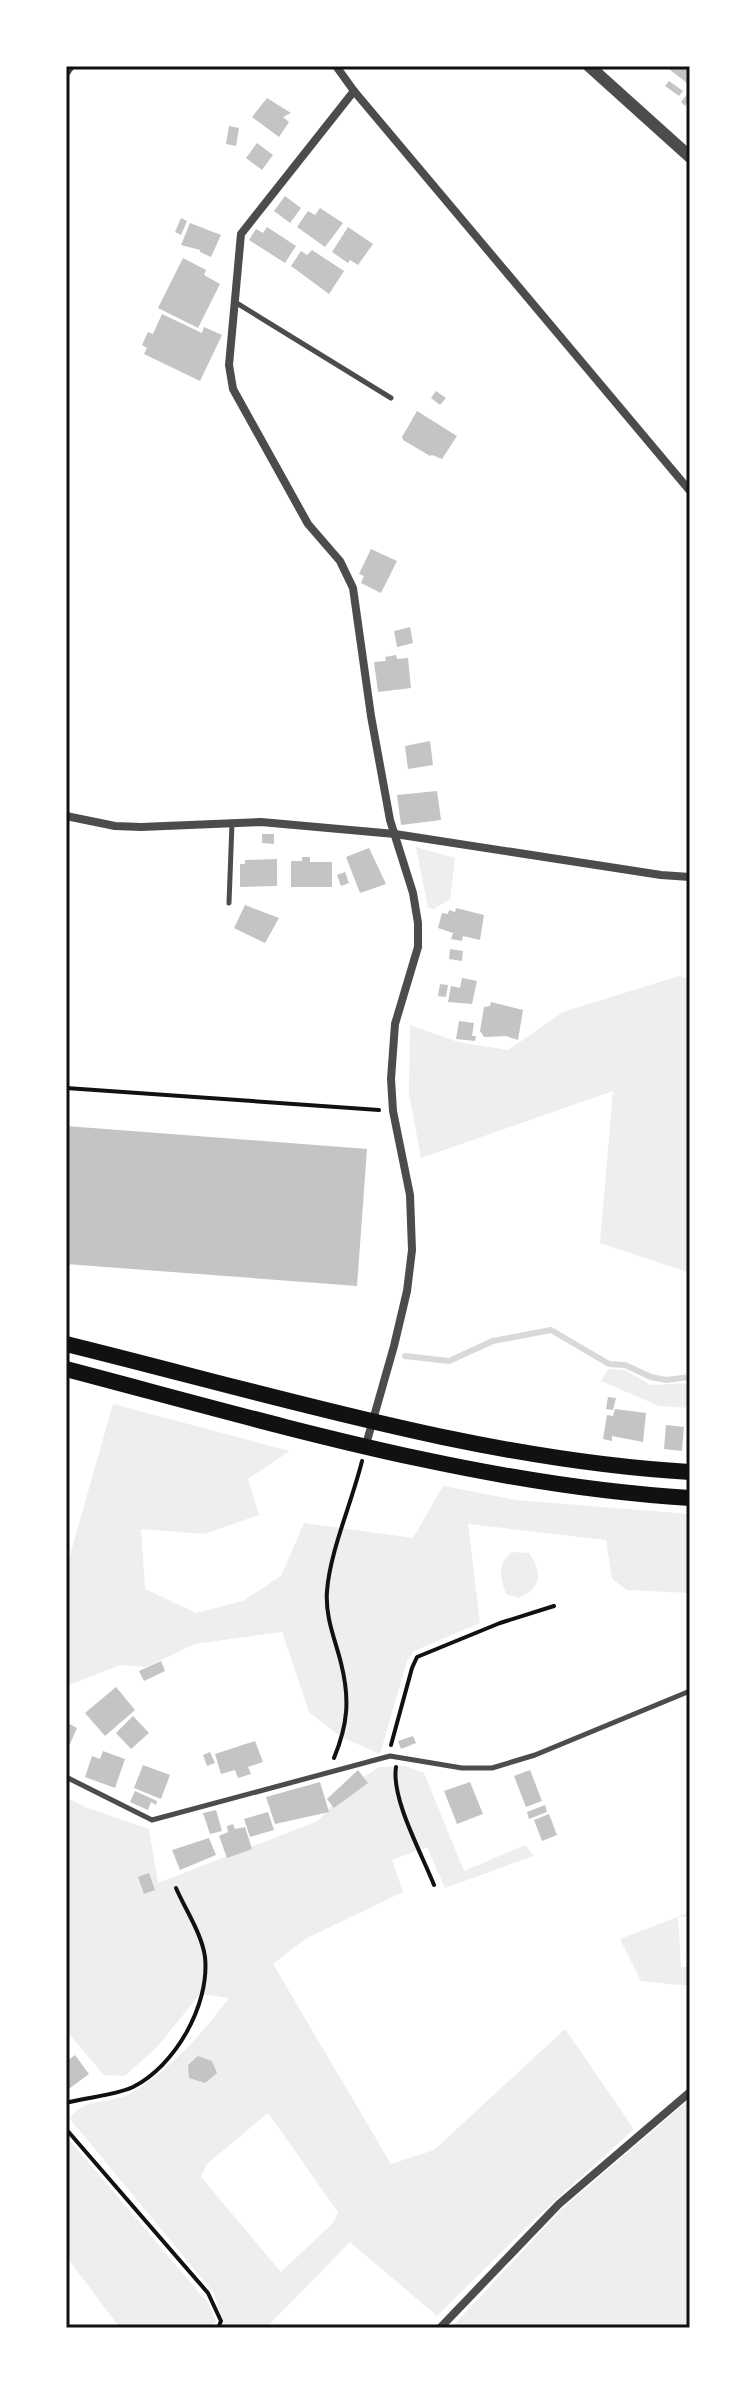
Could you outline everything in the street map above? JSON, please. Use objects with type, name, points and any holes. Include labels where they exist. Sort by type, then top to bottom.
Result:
[{"type":"main road","points":[[66,1344],[371,1419],[543,1457],[690,1472]]},
{"type":"main road","points":[[66,1369],[365,1448],[450,1466],[540,1482],[690,1498]]},
{"type":"street","points":[[66,73],[71,66]]},
{"type":"street","points":[[336,66],[690,491]]},
{"type":"street","points":[[589,66],[690,157]]},
{"type":"street","points":[[354,91],[241,234],[229,365],[233,389],[308,524],[340,561],[353,588],[390,820],[413,893],[419,937],[411,976],[395,1024],[391,1079],[393,1111],[410,1195],[412,1250],[407,1291],[394,1346],[365,1448]]},
{"type":"street","points":[[66,816],[115,826],[232,822],[395,834],[690,877]]},
{"type":"street","points":[[440,2328],[559,2204],[690,2092]]},
{"type":"lane","points":[[233,301],[391,398]]},
{"type":"lane","points":[[229,903],[232,822]]},
{"type":"lane","points":[[66,1777],[152,1820],[390,1756],[462,1768],[492,1768],[535,1755],[690,1691]]},
{"type":"path","points":[[66,1088],[393,1111]]},
{"type":"path","points":[[329,1772],[345,1733],[347,1704],[340,1660],[331,1636],[327,1591],[365,1448]]},
{"type":"path","points":[[390,1756],[391,1743],[417,1657],[500,1623],[554,1606]]},
{"type":"path","points":[[398,1757],[395,1775],[400,1800],[434,1885]]},
{"type":"path","points":[[66,2103],[131,2088],[171,2057],[189,2025],[201,2001],[205,1957],[176,1888]]},
{"type":"path","points":[[66,2129],[208,2293],[221,2321],[218,2328]]},
{"type":"shaded area","points":[[416,847],[455,858],[450,899],[434,909],[428,908]]},
{"type":"shaded area","points":[[679,976],[690,979],[690,1273],[600,1243],[613,1091],[421,1158],[409,1093],[410,1025],[458,1042],[508,1050],[563,1012]]},
{"type":"shaded area","points":[[608,1369],[625,1370],[651,1385],[690,1383],[690,1408],[659,1406],[601,1381]]},
{"type":"shaded area","points":[[113,1404],[290,1451],[248,1479],[259,1515],[204,1534],[141,1529],[145,1589],[196,1613],[243,1601],[281,1576],[304,1523],[413,1538],[443,1486],[516,1500],[690,1514],[690,1593],[627,1590],[612,1579],[606,1540],[468,1524],[480,1623],[414,1651],[407,1661],[380,1754],[341,1737],[309,1712],[282,1632],[195,1644],[146,1667],[120,1665],[66,1686],[66,1569]]},
{"type":"shaded area","points":[[511,1552],[529,1553],[537,1567],[536,1584],[519,1598],[506,1594],[501,1576],[503,1562]]},
{"type":"shaded area","points":[[406,1766],[424,1773],[464,1871],[525,1845],[534,1856],[445,1888],[427,1847],[392,1860],[403,1892],[305,1939],[273,1964],[391,2164],[434,2150],[565,2029],[634,2129],[537,2217],[437,2316],[350,2242],[266,2328],[224,2328],[214,2293],[70,2119],[82,2107],[123,2097],[160,2073],[196,2038],[229,1998],[200,1994],[157,2047],[125,2076],[104,2075],[69,2034],[66,2036],[66,1797],[85,1807],[149,1829],[158,1883],[318,1821],[345,1789],[379,1767]],"holes":[[[268,2113],[338,2212],[334,2222],[281,2272],[201,2177],[207,2164]]]},
{"type":"shaded area","points":[[690,1912],[690,1916],[678,1917],[681,1967],[690,1967],[690,1986],[641,1981],[620,1939]]},
{"type":"shaded area","points":[[690,2099],[690,2328],[451,2328],[562,2209]]},
{"type":"shaded area","points":[[66,2136],[209,2304],[216,2321],[213,2328],[120,2328],[66,2256]]},
{"type":"building","points":[[665,66],[690,66],[690,80],[687,83]]},
{"type":"building","points":[[669,81],[683,91],[679,96],[665,86]]},
{"type":"building","points":[[690,90],[690,100],[685,106],[681,102]]},
{"type":"building","points":[[267,98],[291,113],[283,117],[289,122],[279,137],[252,117]]},
{"type":"building","points":[[229,126],[239,128],[236,146],[226,144]]},
{"type":"building","points":[[257,143],[273,155],[262,170],[246,158]]},
{"type":"building","points":[[285,196],[301,208],[290,223],[274,211]]},
{"type":"building","points":[[320,208],[343,223],[325,247],[297,227],[308,211],[315,215]]},
{"type":"building","points":[[181,218],[187,221],[181,235],[175,232]]},
{"type":"building","points":[[190,223],[221,235],[211,257],[200,250],[181,245]]},
{"type":"building","points":[[267,227],[296,246],[285,263],[249,240],[256,229],[263,233]]},
{"type":"building","points":[[348,227],[373,244],[358,265],[350,260],[348,263],[332,252]]},
{"type":"building","points":[[312,250],[344,271],[329,294],[291,266],[301,251],[307,255]]},
{"type":"building","points":[[183,258],[206,270],[204,275],[220,284],[198,328],[158,308]]},
{"type":"building","points":[[162,314],[202,333],[204,327],[222,335],[200,381],[144,354],[147,348],[142,345],[148,332],[153,334]]},
{"type":"building","points":[[436,391],[446,398],[440,405],[431,398]]},
{"type":"building","points":[[417,411],[457,436],[442,459],[430,456],[403,440]]},
{"type":"building","points":[[371,549],[397,561],[381,593],[361,583],[364,576],[359,574]]},
{"type":"building","points":[[410,627],[413,643],[397,647],[394,631]]},
{"type":"building","points":[[396,655],[397,659],[408,658],[411,688],[378,692],[374,662],[386,661],[385,657]]},
{"type":"building","points":[[430,741],[433,765],[408,769],[405,746]]},
{"type":"building","points":[[437,791],[441,820],[401,825],[397,795]]},
{"type":"building","points":[[262,834],[274,834],[274,844],[262,843]]},
{"type":"building","points":[[369,848],[386,884],[360,893],[346,857]]},
{"type":"building","points":[[302,857],[310,857],[310,862],[332,862],[332,887],[291,887],[291,861],[302,861]]},
{"type":"building","points":[[277,859],[277,886],[240,887],[240,864],[245,864],[245,860]]},
{"type":"building","points":[[345,872],[349,883],[341,886],[337,875]]},
{"type":"building","points":[[245,905],[279,918],[265,943],[234,928]]},
{"type":"building","points":[[456,908],[484,915],[480,940],[463,936],[462,941],[451,939],[453,933],[438,928],[442,913],[448,914],[449,910],[455,912]]},
{"type":"building","points":[[450,949],[463,951],[462,961],[449,959]]},
{"type":"building","points":[[462,978],[477,981],[472,1004],[448,1002],[451,986],[460,988]]},
{"type":"building","points":[[440,984],[448,985],[446,997],[438,996]]},
{"type":"building","points":[[491,1002],[523,1010],[518,1040],[506,1036],[484,1037],[480,1031],[484,1007],[490,1006]]},
{"type":"building","points":[[459,1021],[474,1023],[472,1036],[476,1036],[475,1041],[456,1039]]},
{"type":"building","points":[[66,1126],[367,1149],[357,1286],[66,1264]]},
{"type":"building","points":[[608,1397],[616,1398],[613,1410],[606,1409]]},
{"type":"building","points":[[615,1409],[646,1413],[643,1442],[612,1436],[612,1441],[603,1439],[607,1415],[613,1416]]},
{"type":"building","points":[[666,1425],[684,1427],[682,1451],[664,1449]]},
{"type":"building","points":[[161,1661],[165,1671],[144,1681],[139,1671]]},
{"type":"building","points":[[116,1687],[135,1710],[105,1736],[85,1713]]},
{"type":"building","points":[[133,1716],[149,1733],[131,1749],[116,1733]]},
{"type":"building","points":[[66,1722],[77,1728],[66,1753]]},
{"type":"building","points":[[413,1736],[416,1743],[401,1749],[398,1741]]},
{"type":"building","points":[[255,1741],[263,1762],[248,1767],[251,1774],[238,1778],[235,1770],[221,1774],[215,1754]]},
{"type":"building","points":[[103,1751],[125,1759],[115,1788],[85,1777],[92,1756],[100,1759]]},
{"type":"building","points":[[210,1752],[215,1763],[207,1766],[203,1755]]},
{"type":"building","points":[[143,1765],[170,1775],[161,1799],[134,1788]]},
{"type":"building","points":[[358,1770],[368,1783],[334,1808],[327,1799]]},
{"type":"building","points":[[530,1770],[542,1801],[526,1807],[514,1776]]},
{"type":"building","points":[[320,1782],[329,1812],[275,1824],[266,1797]]},
{"type":"building","points":[[470,1782],[483,1814],[457,1824],[444,1791]]},
{"type":"building","points":[[135,1791],[157,1801],[156,1805],[151,1802],[148,1810],[130,1802]]},
{"type":"building","points":[[545,1805],[547,1812],[529,1819],[527,1812]]},
{"type":"building","points":[[216,1810],[222,1831],[210,1834],[203,1813]]},
{"type":"building","points":[[268,1812],[274,1830],[250,1837],[244,1819]]},
{"type":"building","points":[[549,1814],[557,1835],[542,1841],[534,1820]]},
{"type":"building","points":[[233,1824],[235,1829],[245,1827],[252,1849],[227,1858],[219,1836],[228,1832],[227,1826]]},
{"type":"building","points":[[209,1838],[216,1855],[180,1870],[172,1850]]},
{"type":"building","points":[[149,1873],[155,1890],[144,1894],[138,1877]]},
{"type":"building","points":[[75,2055],[89,2074],[66,2091],[66,2062]]},
{"type":"building","points":[[198,2056],[212,2061],[217,2073],[205,2083],[189,2078],[188,2065]]},
{"type":"waterway","points":[[405,1356],[449,1361],[493,1341],[551,1330],[609,1364],[625,1365],[666,1380],[690,1377]]}]
